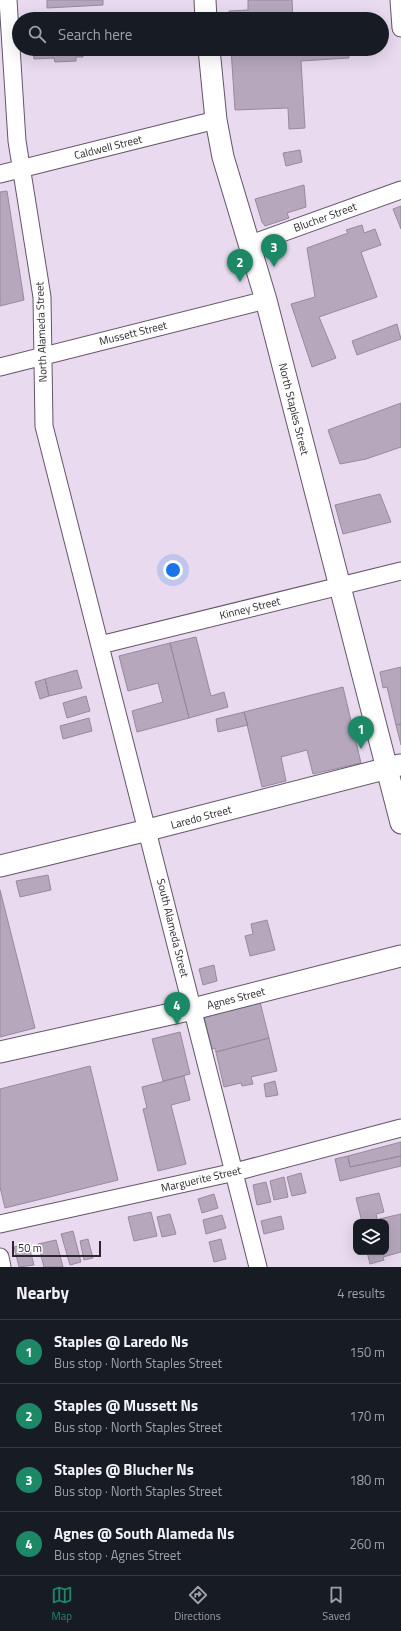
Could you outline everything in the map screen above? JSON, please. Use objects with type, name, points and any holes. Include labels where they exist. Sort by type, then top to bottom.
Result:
[{"type":"main road","points":[[205,0],[206,12]]},
{"type":"main road","name":"North Staples Street","points":[[210,56],[216,120],[223,157],[248,245],[266,300],[339,586],[394,767],[401,822]]},
{"type":"main road","name":"Laredo Street","points":[[0,866],[394,767]]},
{"type":"main road","name":"Agnes Street","points":[[0,1052],[193,1009],[401,956]]},
{"type":"street","name":"North Alameda Street","points":[[8,0],[17,141],[42,297],[44,426],[90,613]]},
{"type":"street","points":[[399,0],[401,28]]},
{"type":"street","name":"Caldwell Street","points":[[0,174],[216,120]]},
{"type":"street","name":"Blucher Street","points":[[248,245],[401,190]]},
{"type":"street","name":"Mussett Street","points":[[0,367],[266,300]]},
{"type":"street","name":"Kinney Street","points":[[100,645],[401,570]]},
{"type":"street","name":"South Alameda Street","points":[[90,613],[100,645],[148,830],[258,1267]]},
{"type":"street","name":"Marguerite Street","points":[[0,1224],[235,1172],[401,1128]]},
{"type":"street","points":[[0,1257],[2,1267]]},
{"type":"building","points":[[47,0],[103,0],[103,5],[47,8]]},
{"type":"building","points":[[248,0],[292,0],[293,12],[229,12],[248,10]]},
{"type":"building","points":[[34,56],[83,56],[76,57],[76,61],[55,62],[54,58],[34,59]]},
{"type":"building","points":[[231,56],[349,56],[349,58],[301,61],[305,128],[289,129],[288,108],[235,110]]},
{"type":"building","points":[[300,150],[302,162],[286,166],[283,153]]},
{"type":"building","points":[[304,185],[306,207],[287,213],[289,218],[265,226],[262,222],[255,199]]},
{"type":"building","points":[[7,191],[24,300],[0,306],[0,192]]},
{"type":"building","points":[[401,206],[401,229],[393,209]]},
{"type":"building","points":[[362,225],[364,233],[375,229],[381,245],[361,252],[377,297],[319,317],[336,358],[312,367],[291,304],[315,297],[307,248],[348,233],[346,230]]},
{"type":"building","points":[[397,324],[401,339],[357,355],[352,341]]},
{"type":"building","points":[[401,403],[401,447],[366,459],[340,464],[328,430]]},
{"type":"building","points":[[380,494],[391,522],[343,534],[335,505]]},
{"type":"building","points":[[196,637],[211,696],[224,692],[228,707],[189,718],[170,643]]},
{"type":"building","points":[[170,643],[189,718],[137,732],[132,711],[163,702],[158,683],[128,691],[119,656]]},
{"type":"building","points":[[401,667],[401,724],[396,725],[387,687],[383,688],[380,672]]},
{"type":"building","points":[[77,670],[82,688],[49,696],[45,679]]},
{"type":"building","points":[[45,679],[49,696],[40,699],[35,682]]},
{"type":"building","points":[[343,687],[361,763],[313,774],[307,750],[281,757],[286,781],[262,787],[244,712]]},
{"type":"building","points":[[86,696],[90,711],[67,718],[63,703]]},
{"type":"building","points":[[244,712],[248,725],[218,732],[216,719]]},
{"type":"building","points":[[89,718],[92,731],[63,739],[60,726]]},
{"type":"building","points":[[401,724],[401,745],[396,725]]},
{"type":"building","points":[[48,875],[51,890],[20,897],[16,881]]},
{"type":"building","points":[[0,890],[35,1028],[0,1037]]},
{"type":"building","points":[[267,920],[275,950],[250,956],[245,936],[253,934],[251,924]]},
{"type":"building","points":[[214,965],[217,981],[203,985],[199,969]]},
{"type":"building","points":[[260,1002],[269,1038],[216,1052],[215,1048],[212,1049],[204,1016]]},
{"type":"building","points":[[180,1032],[190,1074],[163,1081],[152,1039]]},
{"type":"building","points":[[269,1038],[277,1071],[251,1077],[253,1084],[242,1086],[241,1083],[224,1087],[216,1052]]},
{"type":"building","points":[[90,1066],[118,1180],[5,1208],[0,1187],[0,1089]]},
{"type":"building","points":[[184,1076],[190,1100],[171,1105],[186,1164],[158,1171],[143,1109],[147,1108],[142,1087]]},
{"type":"building","points":[[275,1081],[278,1095],[266,1097],[264,1084]]},
{"type":"building","points":[[401,1142],[401,1156],[350,1167],[348,1156]]},
{"type":"building","points":[[348,1156],[350,1167],[401,1156],[401,1166],[340,1181],[335,1159]]},
{"type":"building","points":[[301,1173],[306,1193],[292,1196],[287,1177]]},
{"type":"building","points":[[284,1177],[288,1197],[274,1200],[270,1181]]},
{"type":"building","points":[[266,1182],[271,1202],[257,1205],[253,1185]]},
{"type":"building","points":[[379,1193],[384,1212],[376,1214],[377,1219],[361,1219],[356,1198]]},
{"type":"building","points":[[214,1194],[218,1208],[202,1213],[198,1199]]},
{"type":"building","points":[[151,1212],[157,1236],[134,1241],[128,1217]]},
{"type":"building","points":[[170,1214],[176,1234],[162,1237],[157,1217]]},
{"type":"building","points":[[401,1214],[401,1252],[383,1257],[384,1260],[370,1264],[368,1255],[389,1255],[389,1219],[379,1219]]},
{"type":"building","points":[[222,1215],[226,1228],[206,1234],[203,1220]]},
{"type":"building","points":[[281,1216],[284,1229],[264,1234],[261,1221]]},
{"type":"building","points":[[73,1231],[81,1262],[70,1265],[61,1234]]},
{"type":"building","points":[[88,1239],[93,1258],[84,1260],[80,1241]]},
{"type":"building","points":[[221,1239],[226,1259],[214,1262],[209,1242]]},
{"type":"building","points":[[56,1240],[63,1267],[44,1267],[38,1244]]},
{"type":"building","points":[[28,1243],[34,1265],[19,1267],[14,1247]]},
{"type":"place","name":"Staples @ Blucher Ns","points":[[274,267]]},
{"type":"place","name":"Staples @ Mussett Ns","points":[[240,282]]},
{"type":"place","name":"Staples @ Laredo Ns","points":[[361,749]]},
{"type":"place","name":"Agnes @ South Alameda Ns","points":[[177,1025]]}]
